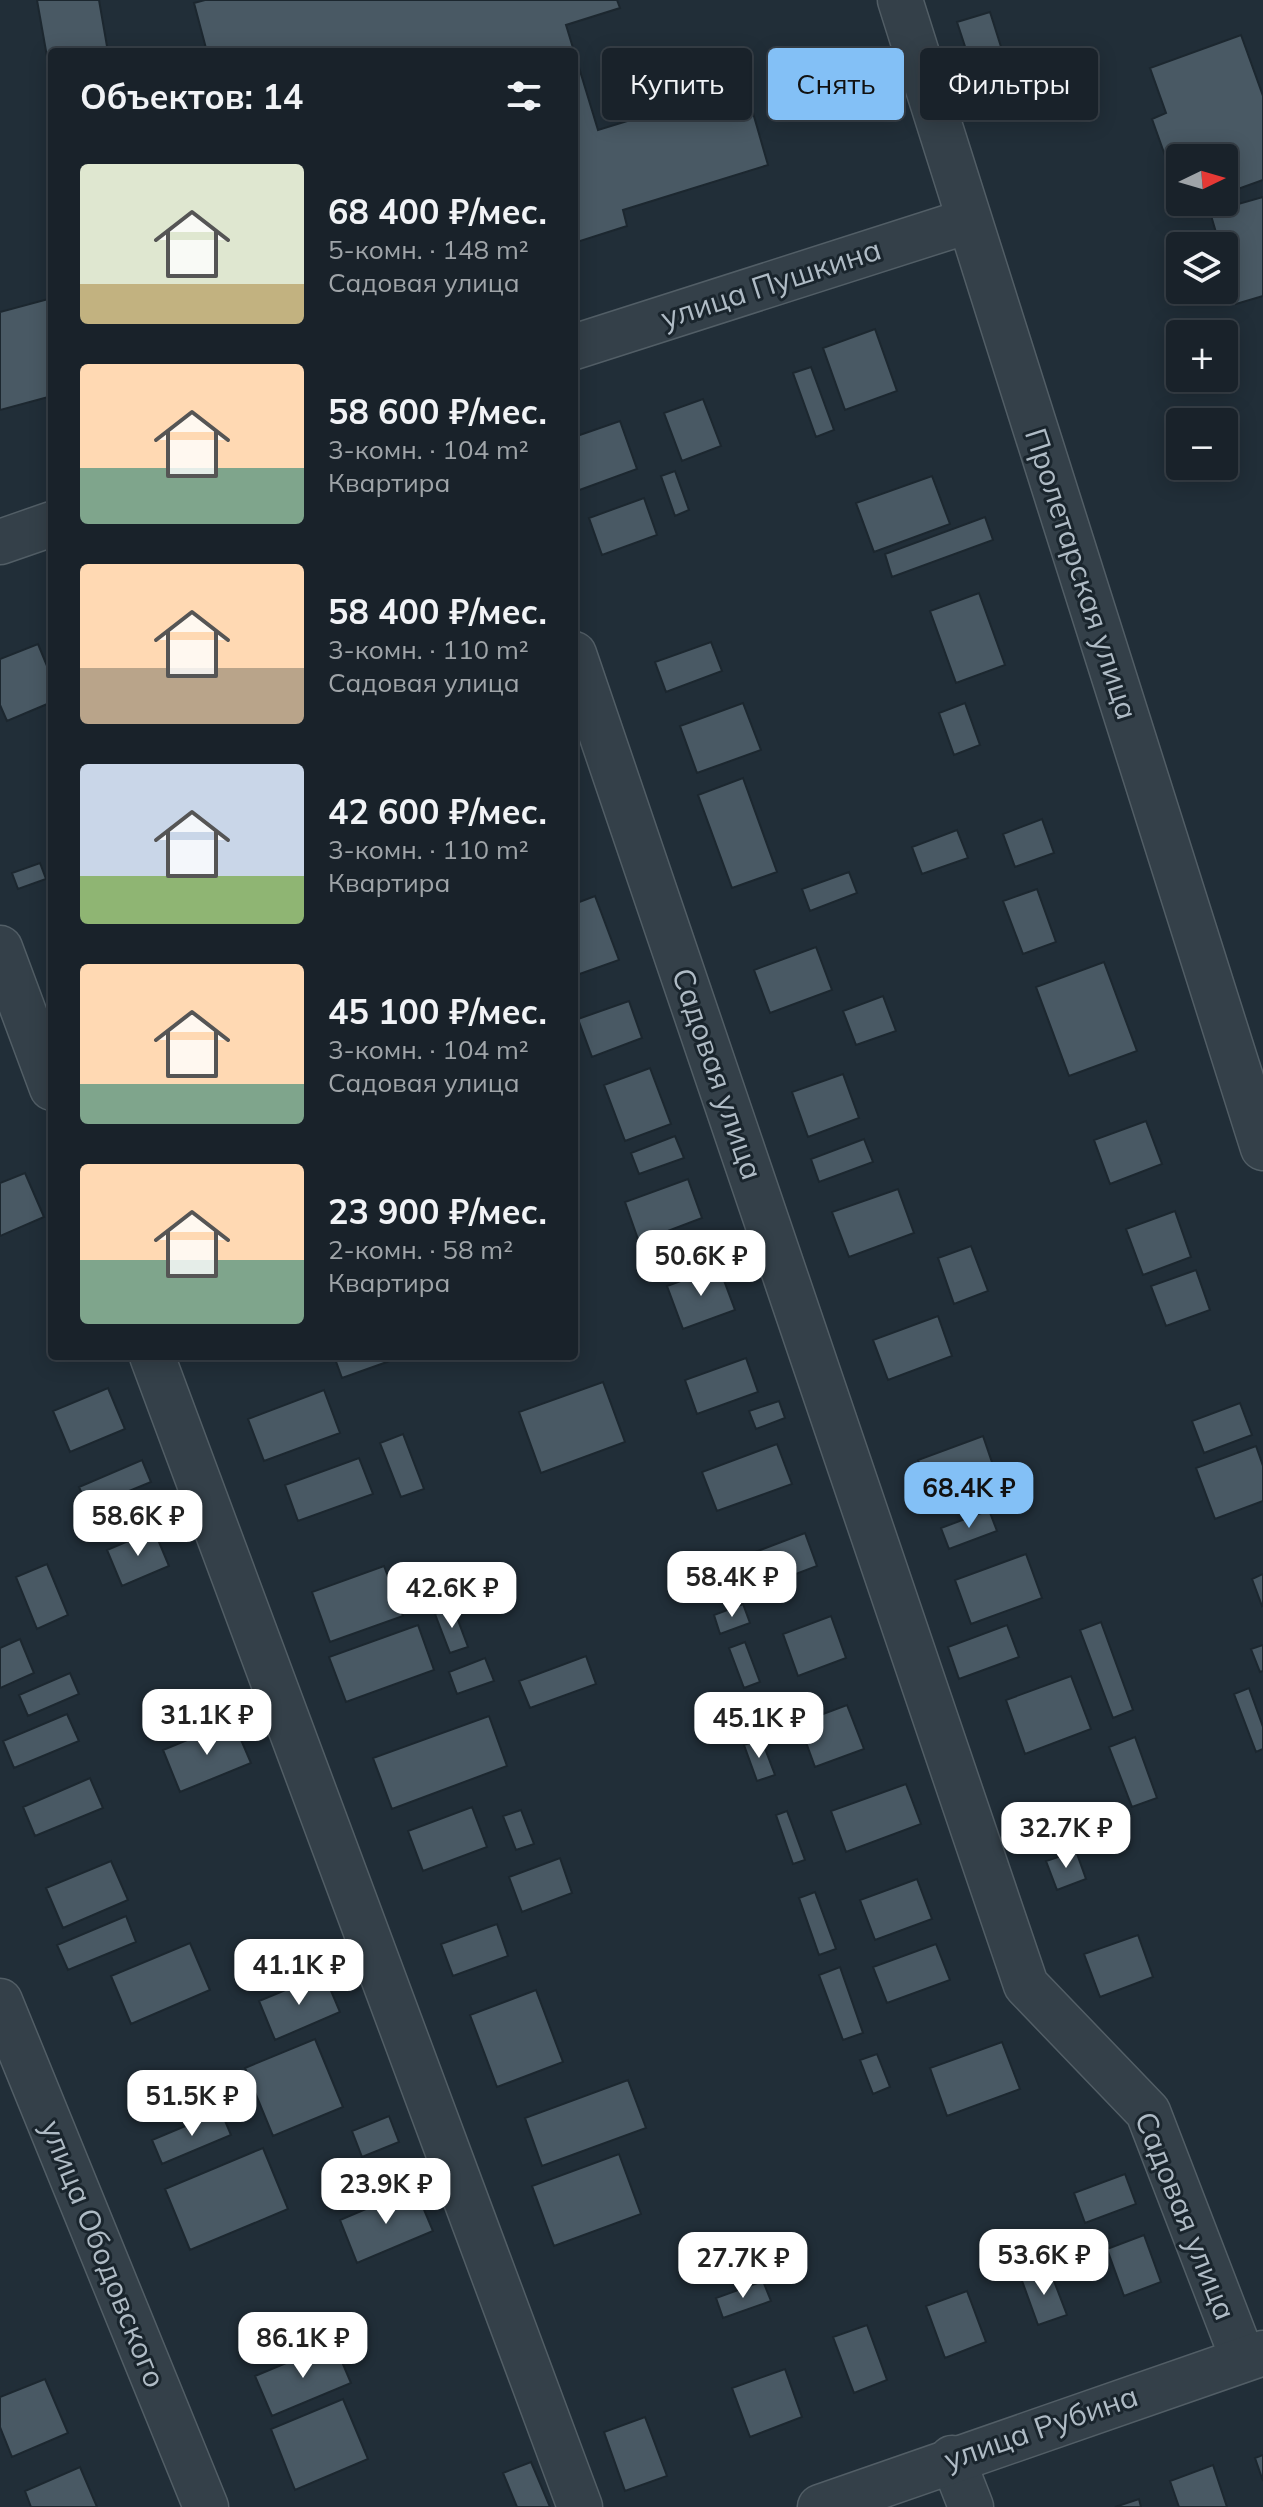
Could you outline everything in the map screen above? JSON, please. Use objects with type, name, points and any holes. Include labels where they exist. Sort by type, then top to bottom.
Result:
[{"type":"street","name":"Пролетарская улица","points":[[900,0],[1263,1148]]},
{"type":"street","name":"улица Пушкина","points":[[578,346],[968,221]]},
{"type":"street","points":[[0,542],[48,525]]},
{"type":"street","name":"Садовая улица","points":[[578,666],[1026,1985],[1148,2112],[1253,2356]]},
{"type":"street","points":[[0,948],[48,1077]]},
{"type":"street","points":[[153,1360],[580,2507]]},
{"type":"street","name":"улица Ободовского","points":[[0,2001],[206,2507]]},
{"type":"street","name":"улица Рубина","points":[[820,2507],[952,2458],[1253,2356]]},
{"type":"street","points":[[952,2458],[971,2507]]},
{"type":"building","points":[[37,0],[99,0],[107,48],[48,48],[48,62]]},
{"type":"building","points":[[205,0],[617,0],[620,8],[566,25],[573,48],[206,48],[194,3]]},
{"type":"building","points":[[990,12],[1001,48],[966,48],[957,22]]},
{"type":"building","points":[[1241,35],[1263,96],[1263,180],[1238,189],[1238,144],[1166,144],[1166,158],[1152,119],[1166,113],[1150,68]]},
{"type":"building","points":[[578,64],[598,130],[631,120],[752,120],[752,109],[768,165],[623,210],[627,226],[578,242]]},
{"type":"building","points":[[1263,197],[1263,296],[1238,303],[1238,232],[1216,232],[1211,216],[1238,216],[1238,204]]},
{"type":"building","points":[[48,299],[48,397],[0,410],[0,312]]},
{"type":"building","points":[[875,329],[897,391],[845,410],[823,348]]},
{"type":"building","points":[[811,367],[834,430],[816,437],[793,373]]},
{"type":"building","points":[[703,399],[721,446],[682,461],[664,413]]},
{"type":"building","points":[[620,421],[637,469],[578,491],[578,436]]},
{"type":"building","points":[[675,471],[689,510],[675,516],[661,476]]},
{"type":"building","points":[[932,476],[950,524],[874,552],[856,503]]},
{"type":"building","points":[[644,498],[657,535],[602,555],[589,518]]},
{"type":"building","points":[[985,517],[993,540],[892,577],[885,554]]},
{"type":"building","points":[[979,593],[1005,665],[956,683],[930,611]]},
{"type":"building","points":[[711,642],[722,671],[666,692],[655,662]]},
{"type":"building","points":[[38,644],[48,668],[48,704],[7,721],[0,705],[0,659]]},
{"type":"building","points":[[743,703],[761,750],[697,773],[680,726]]},
{"type":"building","points":[[965,703],[980,745],[954,755],[939,713]]},
{"type":"building","points":[[743,778],[777,872],[732,888],[698,795]]},
{"type":"building","points":[[1042,819],[1054,853],[1015,867],[1003,834]]},
{"type":"building","points":[[957,830],[968,858],[922,874],[912,847]]},
{"type":"building","points":[[40,863],[46,879],[18,889],[12,873]]},
{"type":"building","points":[[849,872],[857,893],[810,911],[802,889]]},
{"type":"building","points":[[1037,889],[1056,942],[1023,954],[1003,901]]},
{"type":"building","points":[[595,896],[619,960],[578,975],[578,902]]},
{"type":"building","points":[[816,947],[832,990],[770,1013],[754,970]]},
{"type":"building","points":[[1104,962],[1137,1051],[1069,1076],[1036,987]]},
{"type":"building","points":[[883,996],[896,1031],[856,1045],[843,1011]]},
{"type":"building","points":[[629,1001],[642,1038],[592,1057],[578,1019]]},
{"type":"building","points":[[650,1068],[671,1124],[625,1141],[604,1085]]},
{"type":"building","points":[[843,1074],[859,1118],[808,1137],[792,1092]]},
{"type":"building","points":[[1146,1121],[1162,1164],[1110,1184],[1094,1140]]},
{"type":"building","points":[[675,1136],[684,1158],[639,1174],[631,1153]]},
{"type":"building","points":[[864,1139],[873,1162],[819,1182],[811,1159]]},
{"type":"building","points":[[25,1173],[44,1217],[0,1236],[0,1183]]},
{"type":"building","points":[[688,1179],[702,1218],[639,1242],[625,1202]]},
{"type":"building","points":[[898,1189],[914,1233],[849,1257],[832,1212]]},
{"type":"building","points":[[1175,1211],[1191,1257],[1143,1275],[1126,1229]]},
{"type":"building","points":[[971,1246],[988,1291],[954,1304],[938,1258]]},
{"type":"building","points":[[719,1267],[735,1310],[683,1329],[667,1286]]},
{"type":"building","points":[[1196,1270],[1210,1310],[1166,1326],[1151,1286]]},
{"type":"building","points":[[938,1316],[952,1356],[888,1380],[873,1340]]},
{"type":"building","points":[[746,1358],[758,1392],[697,1414],[685,1380]]},
{"type":"building","points":[[335,1360],[393,1360],[342,1378]]},
{"type":"building","points":[[603,1382],[625,1442],[541,1473],[519,1412]]},
{"type":"building","points":[[108,1388],[125,1429],[70,1452],[53,1411]]},
{"type":"building","points":[[324,1390],[340,1433],[264,1461],[248,1419]]},
{"type":"building","points":[[779,1401],[785,1418],[756,1429],[749,1411]]},
{"type":"building","points":[[1240,1403],[1252,1435],[1204,1453],[1192,1421]]},
{"type":"building","points":[[403,1434],[424,1489],[401,1497],[380,1443]]},
{"type":"building","points":[[983,1436],[998,1480],[934,1504],[918,1460]]},
{"type":"building","points":[[777,1444],[792,1484],[717,1511],[702,1472]]},
{"type":"building","points":[[1256,1446],[1263,1466],[1263,1501],[1215,1519],[1196,1468]]},
{"type":"building","points":[[359,1458],[373,1494],[298,1521],[285,1485]]},
{"type":"building","points":[[142,1460],[151,1482],[88,1508],[79,1487]]},
{"type":"building","points":[[989,1510],[997,1531],[949,1549],[941,1528]]},
{"type":"building","points":[[154,1530],[169,1566],[122,1586],[107,1550]]},
{"type":"building","points":[[805,1533],[817,1566],[767,1585],[755,1552]]},
{"type":"building","points":[[1026,1554],[1042,1598],[971,1624],[955,1580]]},
{"type":"building","points":[[47,1564],[68,1615],[37,1629],[16,1577]]},
{"type":"building","points":[[384,1566],[403,1616],[330,1642],[312,1592]]},
{"type":"building","points":[[1263,1574],[1263,1605],[1262,1606],[1252,1579]]},
{"type":"building","points":[[743,1604],[750,1623],[720,1634],[714,1615]]},
{"type":"building","points":[[453,1607],[468,1647],[450,1653],[435,1614]]},
{"type":"building","points":[[831,1616],[846,1658],[798,1676],[783,1634]]},
{"type":"building","points":[[1101,1622],[1133,1710],[1113,1718],[1080,1630]]},
{"type":"building","points":[[418,1625],[434,1670],[346,1702],[329,1657]]},
{"type":"building","points":[[1007,1625],[1019,1657],[959,1679],[948,1647]]},
{"type":"building","points":[[20,1639],[34,1673],[0,1688],[0,1648]]},
{"type":"building","points":[[745,1642],[760,1682],[744,1688],[729,1648]]},
{"type":"building","points":[[1263,1645],[1263,1671],[1260,1672],[1251,1649]]},
{"type":"building","points":[[586,1656],[596,1684],[530,1708],[519,1681]]},
{"type":"building","points":[[485,1658],[494,1681],[457,1694],[449,1672]]},
{"type":"building","points":[[70,1673],[79,1694],[28,1716],[19,1695]]},
{"type":"building","points":[[1071,1676],[1091,1729],[1025,1754],[1006,1700]]},
{"type":"building","points":[[1249,1688],[1263,1727],[1263,1749],[1256,1752],[1234,1694]]},
{"type":"building","points":[[847,1705],[864,1749],[815,1767],[799,1723]]},
{"type":"building","points":[[67,1714],[79,1741],[14,1768],[3,1741]]},
{"type":"building","points":[[489,1716],[507,1766],[392,1809],[373,1758]]},
{"type":"building","points":[[233,1721],[251,1763],[180,1792],[163,1750]]},
{"type":"building","points":[[1135,1737],[1157,1798],[1132,1807],[1109,1747]]},
{"type":"building","points":[[761,1738],[775,1775],[757,1781],[744,1745]]},
{"type":"building","points":[[90,1778],[103,1808],[35,1836],[23,1807]]},
{"type":"building","points":[[906,1784],[921,1824],[846,1852],[831,1811]]},
{"type":"building","points":[[472,1807],[487,1847],[423,1871],[408,1831]]},
{"type":"building","points":[[521,1810],[534,1844],[516,1850],[503,1816]]},
{"type":"building","points":[[787,1811],[805,1860],[793,1864],[776,1815]]},
{"type":"building","points":[[1076,1851],[1086,1879],[1057,1890],[1046,1861]]},
{"type":"building","points":[[560,1858],[572,1893],[522,1912],[509,1877]]},
{"type":"building","points":[[111,1861],[128,1900],[63,1928],[46,1888]]},
{"type":"building","points":[[917,1879],[932,1919],[875,1940],[860,1900]]},
{"type":"building","points":[[815,1892],[836,1949],[819,1955],[799,1898]]},
{"type":"building","points":[[126,1916],[136,1942],[68,1970],[57,1945]]},
{"type":"building","points":[[497,1924],[508,1956],[453,1976],[441,1944]]},
{"type":"building","points":[[1138,1935],[1153,1977],[1100,1997],[1084,1954]]},
{"type":"building","points":[[190,1943],[210,1990],[131,2024],[111,1976]]},
{"type":"building","points":[[936,1944],[950,1980],[887,2003],[873,1967]]},
{"type":"building","points":[[840,1967],[863,2033],[843,2040],[819,1975]]},
{"type":"building","points":[[324,1974],[340,2012],[275,2040],[259,2001]]},
{"type":"building","points":[[536,1990],[563,2062],[497,2087],[470,2015]]},
{"type":"building","points":[[315,2039],[343,2107],[273,2136],[245,2068]]},
{"type":"building","points":[[1002,2042],[1020,2089],[947,2116],[930,2068]]},
{"type":"building","points":[[877,2054],[890,2087],[873,2094],[860,2060]]},
{"type":"building","points":[[628,2080],[646,2128],[542,2166],[525,2118]]},
{"type":"building","points":[[221,2111],[231,2135],[162,2164],[152,2140]]},
{"type":"building","points":[[389,2116],[399,2142],[362,2157],[352,2131]]},
{"type":"building","points":[[263,2148],[288,2209],[190,2250],[165,2189]]},
{"type":"building","points":[[619,2154],[641,2214],[554,2246],[532,2186]]},
{"type":"building","points":[[1125,2174],[1136,2204],[1085,2223],[1074,2193]]},
{"type":"building","points":[[415,2188],[433,2231],[357,2263],[340,2220]]},
{"type":"building","points":[[1144,2235],[1161,2282],[1124,2296],[1107,2249]]},
{"type":"building","points":[[1049,2268],[1067,2315],[1038,2325],[1021,2278]]},
{"type":"building","points":[[763,2281],[771,2301],[723,2318],[716,2298]]},
{"type":"building","points":[[967,2291],[986,2342],[945,2358],[926,2306]]},
{"type":"building","points":[[867,2325],[887,2380],[854,2393],[833,2337]]},
{"type":"building","points":[[334,2343],[351,2383],[272,2416],[255,2376]]},
{"type":"building","points":[[785,2369],[802,2417],[750,2437],[732,2388]]},
{"type":"building","points":[[45,2379],[68,2433],[12,2457],[0,2427],[0,2397]]},
{"type":"building","points":[[343,2399],[368,2459],[295,2490],[271,2429]]},
{"type":"building","points":[[645,2417],[667,2476],[625,2491],[604,2432]]},
{"type":"building","points":[[1263,2455],[1263,2481],[1255,2458]]},
{"type":"building","points":[[531,2462],[550,2507],[517,2507],[503,2473]]},
{"type":"building","points":[[1213,2465],[1227,2507],[1179,2507],[1170,2481]]},
{"type":"building","points":[[80,2467],[97,2507],[31,2507],[25,2491]]},
{"type":"building","points":[[1139,2499],[1141,2507],[1115,2507]]}]
